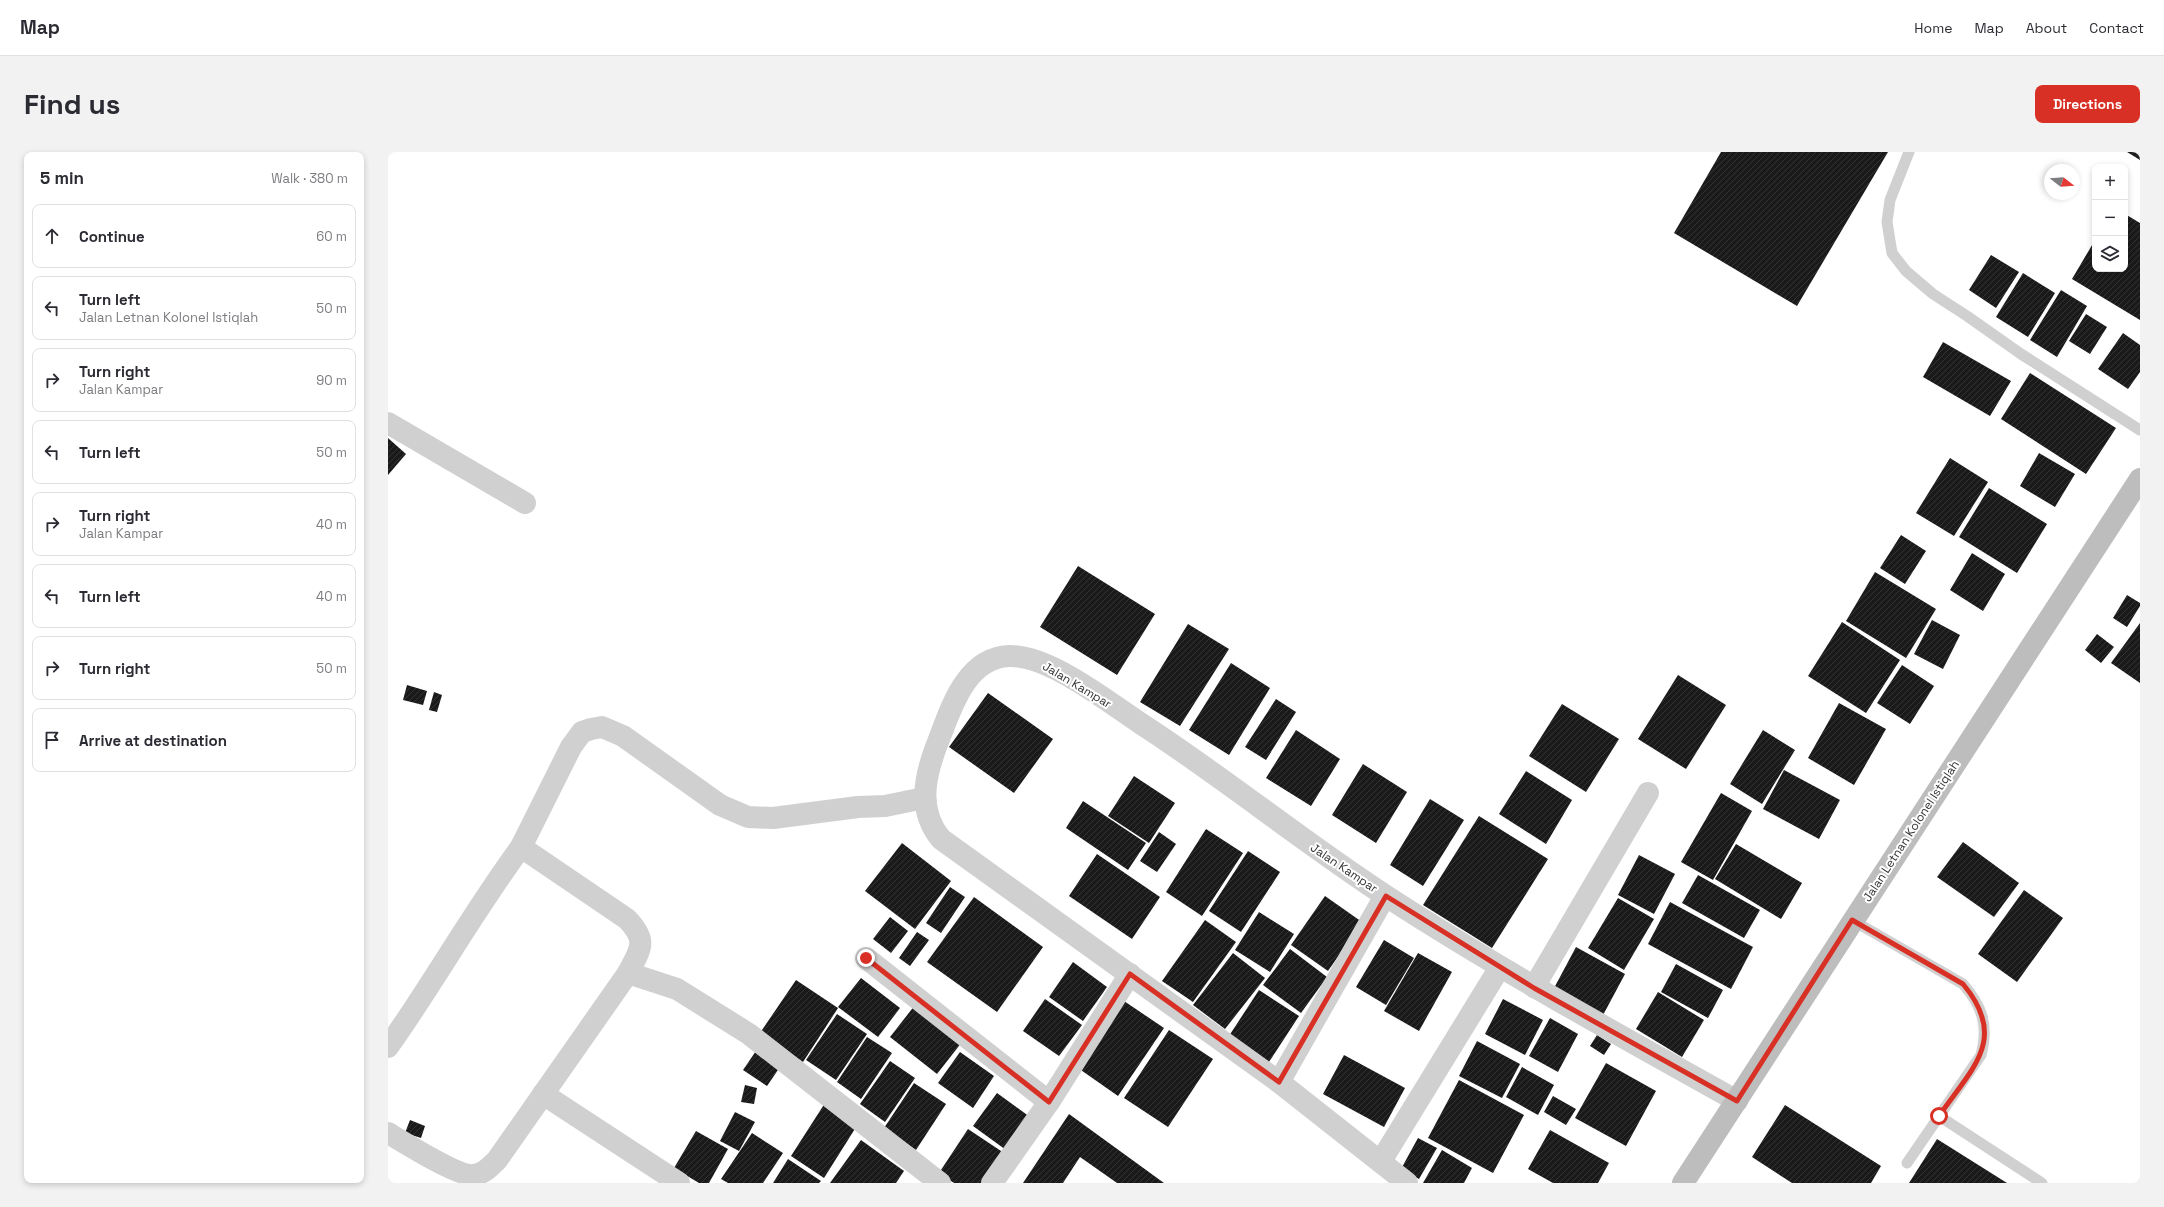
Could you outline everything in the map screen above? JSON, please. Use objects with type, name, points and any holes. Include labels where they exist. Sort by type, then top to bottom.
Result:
[{"type":"street","points":[[388,423],[525,503]]},
{"type":"street","name":"Jalan Letnan Kolonel Istiqlah","points":[[1683,1183],[1852,920],[2140,479]]},
{"type":"street","name":"Jalan Kampar","points":[[1407,1183],[1279,1082],[941,839],[932,827],[924,798],[929,768],[959,691],[968,677],[978,667],[1008,656],[1030,659],[1073,679],[1173,745],[1290,831],[1386,896],[1534,988],[1737,1101]]},
{"type":"street","points":[[388,1047],[419,1003],[482,902],[521,847],[571,747],[582,732],[602,728],[623,736],[720,805],[748,818],[774,818],[858,807],[885,806],[924,798]]},
{"type":"street","points":[[1534,988],[1648,793]]},
{"type":"street","points":[[388,1133],[466,1175],[483,1178],[498,1160],[628,973],[638,952],[641,942],[638,930],[627,918],[521,847]]},
{"type":"street","points":[[1279,1082],[1386,896]]},
{"type":"street","points":[[866,958],[1049,1102]]},
{"type":"street","points":[[1381,1161],[1500,967]]},
{"type":"street","points":[[628,973],[677,989],[749,1034],[940,1183]]},
{"type":"street","points":[[992,1183],[1049,1102],[1130,974]]},
{"type":"street","points":[[543,1094],[679,1183]]},
{"type":"lane","points":[[1909,152],[1890,200],[1887,222],[1892,253],[1906,271],[1933,294],[1968,316],[2021,354],[2140,430]]},
{"type":"lane","points":[[1852,920],[1963,984],[1975,998],[1982,1011],[1984,1042],[1981,1055],[1907,1163]]},
{"type":"lane","points":[[1939,1116],[2042,1183]]},
{"type":"building","points":[[1721,152],[1888,152],[1797,306],[1674,233]]},
{"type":"building","points":[[2127,152],[2140,152],[2140,160]]},
{"type":"building","points":[[2128,216],[2140,223],[2140,320],[2072,279],[2092,245],[2092,272],[2128,272]]},
{"type":"building","points":[[1991,255],[2019,272],[1996,308],[1969,290]]},
{"type":"building","points":[[2023,273],[2055,293],[2028,337],[1996,317]]},
{"type":"building","points":[[2061,290],[2087,306],[2057,357],[2030,340]]},
{"type":"building","points":[[2086,314],[2107,327],[2090,354],[2069,341]]},
{"type":"building","points":[[2123,333],[2140,345],[2140,372],[2128,389],[2098,369]]},
{"type":"building","points":[[1943,342],[2011,381],[1990,416],[1923,377]]},
{"type":"building","points":[[2030,373],[2116,428],[2086,474],[2001,419]]},
{"type":"building","points":[[388,438],[406,454],[388,475]]},
{"type":"building","points":[[2039,453],[2075,474],[2055,507],[2020,486]]},
{"type":"building","points":[[1950,458],[1988,482],[1954,536],[1916,513]]},
{"type":"building","points":[[1989,488],[2047,524],[2017,573],[1959,537]]},
{"type":"building","points":[[1901,535],[1926,551],[1905,584],[1880,568]]},
{"type":"building","points":[[1972,553],[2005,574],[1983,611],[1950,590]]},
{"type":"building","points":[[1078,566],[1155,614],[1117,675],[1040,627]]},
{"type":"building","points":[[1875,572],[1936,609],[1906,658],[1846,621]]},
{"type":"building","points":[[2127,595],[2140,603],[2140,606],[2127,627],[2113,618]]},
{"type":"building","points":[[1932,620],[1960,635],[1943,669],[1914,654]]},
{"type":"building","points":[[1842,622],[1900,660],[1866,713],[1808,676]]},
{"type":"building","points":[[2140,623],[2140,683],[2111,663]]},
{"type":"building","points":[[1188,624],[1229,649],[1180,726],[1140,702]]},
{"type":"building","points":[[2097,634],[2114,647],[2101,663],[2085,650]]},
{"type":"building","points":[[1231,663],[1270,688],[1229,755],[1189,730]]},
{"type":"building","points":[[1902,665],[1934,686],[1910,724],[1877,703]]},
{"type":"building","points":[[1678,675],[1726,705],[1686,769],[1638,739]]},
{"type":"building","points":[[407,685],[427,691],[423,705],[403,700]]},
{"type":"building","points":[[434,692],[442,695],[437,712],[429,710]]},
{"type":"building","points":[[988,693],[1053,739],[1014,793],[949,747]]},
{"type":"building","points":[[1276,699],[1296,712],[1266,760],[1245,747]]},
{"type":"building","points":[[1839,703],[1886,729],[1854,785],[1808,758]]},
{"type":"building","points":[[1562,704],[1619,739],[1586,792],[1529,756]]},
{"type":"building","points":[[1296,730],[1340,759],[1311,806],[1266,778]]},
{"type":"building","points":[[1763,730],[1795,750],[1762,804],[1730,784]]},
{"type":"building","points":[[1363,764],[1407,792],[1376,843],[1332,815]]},
{"type":"building","points":[[1784,770],[1840,800],[1819,839],[1763,809]]},
{"type":"building","points":[[1526,771],[1572,800],[1546,844],[1499,814]]},
{"type":"building","points":[[1134,776],[1175,803],[1149,843],[1108,816]]},
{"type":"building","points":[[1721,793],[1752,811],[1713,880],[1681,862]]},
{"type":"building","points":[[1430,799],[1464,820],[1423,886],[1390,865]]},
{"type":"building","points":[[1083,801],[1146,843],[1128,870],[1066,828]]},
{"type":"building","points":[[1479,816],[1548,859],[1492,948],[1423,905]]},
{"type":"building","points":[[1206,829],[1243,853],[1202,916],[1166,892]]},
{"type":"building","points":[[1159,832],[1176,844],[1157,872],[1140,861]]},
{"type":"building","points":[[1963,842],[2019,883],[1994,917],[1937,877]]},
{"type":"building","points":[[902,843],[951,881],[915,929],[865,891]]},
{"type":"building","points":[[1736,844],[1802,883],[1781,919],[1715,879]]},
{"type":"building","points":[[1248,851],[1280,872],[1241,932],[1209,911]]},
{"type":"building","points":[[1097,854],[1160,897],[1132,939],[1069,896]]},
{"type":"building","points":[[1639,855],[1675,874],[1654,914],[1618,895]]},
{"type":"building","points":[[1698,875],[1760,910],[1744,938],[1682,903]]},
{"type":"building","points":[[950,887],[965,897],[941,933],[926,923]]},
{"type":"building","points":[[2024,890],[2063,918],[2017,982],[1978,954]]},
{"type":"building","points":[[1325,896],[1362,922],[1328,971],[1291,945]]},
{"type":"building","points":[[974,897],[1043,947],[997,1012],[927,962]]},
{"type":"building","points":[[1618,898],[1654,919],[1624,970],[1588,948]]},
{"type":"building","points":[[1670,902],[1753,947],[1731,989],[1648,944]]},
{"type":"building","points":[[1259,912],[1294,934],[1270,972],[1235,950]]},
{"type":"building","points":[[890,917],[908,931],[891,953],[873,939]]},
{"type":"building","points":[[1205,920],[1236,942],[1193,1002],[1162,981]]},
{"type":"building","points":[[917,932],[929,940],[910,966],[899,958]]},
{"type":"building","points":[[1384,940],[1414,958],[1386,1005],[1356,987]]},
{"type":"building","points":[[1576,947],[1625,974],[1602,1017],[1553,990]]},
{"type":"building","points":[[1290,949],[1327,977],[1301,1013],[1263,985]]},
{"type":"building","points":[[1233,953],[1265,978],[1225,1029],[1193,1005]]},
{"type":"building","points":[[1418,953],[1452,972],[1419,1031],[1384,1011]]},
{"type":"building","points":[[1073,962],[1107,987],[1083,1021],[1049,997]]},
{"type":"building","points":[[1676,964],[1723,990],[1708,1018],[1661,992]]},
{"type":"building","points":[[861,978],[900,1008],[878,1037],[838,1007]]},
{"type":"building","points":[[796,980],[838,1008],[803,1062],[760,1033]]},
{"type":"building","points":[[1259,990],[1299,1016],[1267,1065],[1227,1039]]},
{"type":"building","points":[[1658,992],[1704,1020],[1682,1057],[1636,1029]]},
{"type":"building","points":[[1045,999],[1082,1025],[1059,1056],[1023,1031]]},
{"type":"building","points":[[1503,999],[1543,1020],[1525,1055],[1485,1034]]},
{"type":"building","points":[[1124,1001],[1164,1028],[1118,1096],[1078,1068]]},
{"type":"building","points":[[915,1005],[962,1042],[937,1074],[890,1037]]},
{"type":"building","points":[[837,1014],[867,1034],[836,1080],[806,1060]]},
{"type":"building","points":[[1550,1018],[1578,1034],[1558,1072],[1529,1056]]},
{"type":"building","points":[[1169,1030],[1213,1059],[1168,1127],[1124,1098]]},
{"type":"building","points":[[1597,1035],[1611,1044],[1604,1055],[1590,1046]]},
{"type":"building","points":[[867,1037],[892,1053],[861,1099],[837,1082]]},
{"type":"building","points":[[1477,1041],[1520,1064],[1502,1098],[1459,1076]]},
{"type":"building","points":[[756,1051],[780,1067],[767,1086],[743,1070]]},
{"type":"building","points":[[960,1052],[994,1076],[973,1108],[938,1083]]},
{"type":"building","points":[[1344,1055],[1405,1088],[1384,1127],[1323,1094]]},
{"type":"building","points":[[890,1061],[915,1078],[885,1122],[860,1104]]},
{"type":"building","points":[[1606,1063],[1656,1091],[1626,1146],[1575,1118]]},
{"type":"building","points":[[1522,1067],[1554,1085],[1538,1115],[1506,1097]]},
{"type":"building","points":[[1459,1080],[1524,1115],[1493,1173],[1428,1138]]},
{"type":"building","points":[[914,1083],[946,1104],[916,1150],[884,1128]]},
{"type":"building","points":[[745,1085],[757,1088],[754,1104],[741,1102]]},
{"type":"building","points":[[997,1093],[1030,1117],[1006,1150],[973,1126]]},
{"type":"building","points":[[1553,1096],[1576,1109],[1566,1125],[1544,1112]]},
{"type":"building","points":[[825,1103],[858,1124],[824,1178],[791,1156]]},
{"type":"building","points":[[1785,1105],[1881,1166],[1871,1183],[1792,1183],[1752,1157]]},
{"type":"building","points":[[735,1112],[755,1122],[739,1151],[720,1141]]},
{"type":"building","points":[[1069,1114],[1164,1183],[1117,1183],[1080,1157],[1063,1183],[1023,1183]]},
{"type":"building","points":[[410,1120],[425,1126],[421,1138],[405,1133]]},
{"type":"building","points":[[968,1129],[1004,1153],[985,1183],[954,1183],[939,1173]]},
{"type":"building","points":[[1550,1130],[1609,1163],[1598,1183],[1553,1183],[1528,1169]]},
{"type":"building","points":[[696,1131],[728,1149],[709,1183],[699,1183],[674,1168]]},
{"type":"building","points":[[752,1133],[783,1153],[763,1183],[728,1183],[721,1179]]},
{"type":"building","points":[[1418,1138],[1437,1148],[1419,1179],[1401,1169]]},
{"type":"building","points":[[1937,1139],[2007,1183],[1909,1183]]},
{"type":"building","points":[[861,1140],[904,1171],[896,1183],[830,1183]]},
{"type":"building","points":[[1442,1150],[1472,1168],[1464,1183],[1423,1183]]},
{"type":"building","points":[[788,1159],[821,1181],[819,1183],[773,1183]]},
{"type":"route","points":[[866,958],[1049,1102],[1130,974],[1279,1082],[1386,896],[1534,988],[1737,1101],[1852,920],[1963,984],[1975,998],[1982,1011],[1984,1042],[1981,1055],[1939,1116]]}]
